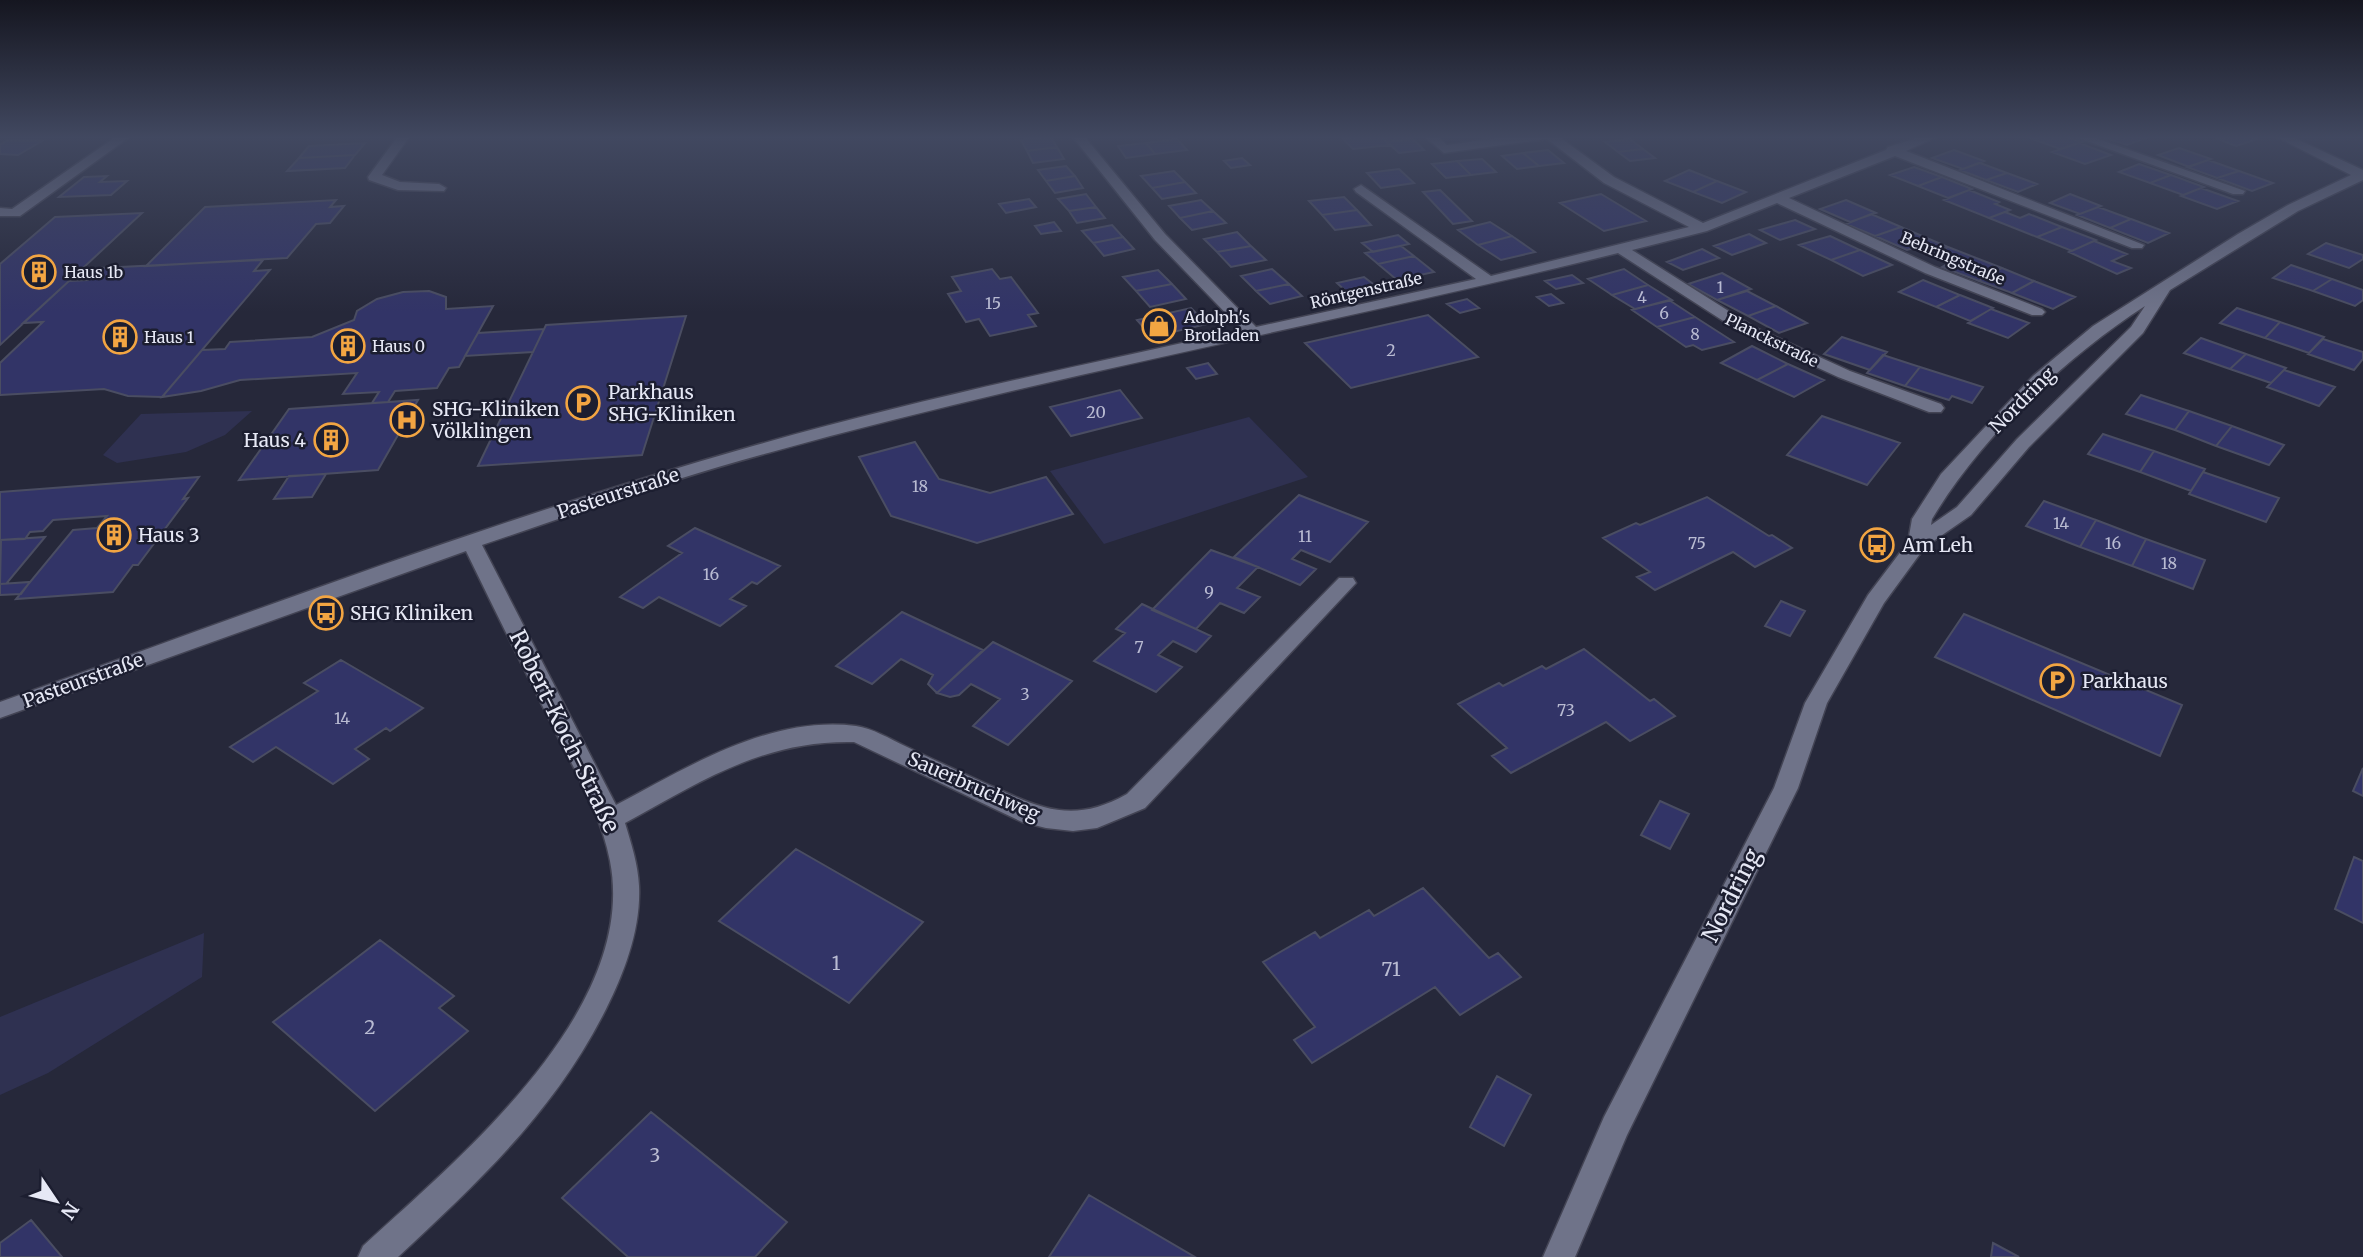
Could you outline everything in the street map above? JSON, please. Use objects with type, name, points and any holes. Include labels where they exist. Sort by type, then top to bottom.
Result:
[{"type":"street","points":[[0,212],[15,213],[41,195]]},
{"type":"street","points":[[1126,195],[1160,237],[1252,333]]},
{"type":"street","points":[[1370,195],[1488,281]]},
{"type":"street","points":[[1637,195],[1702,228]]},
{"type":"street","name":"Röntgenstraße","points":[[1252,333],[1621,249],[1702,228],[1790,195]]},
{"type":"street","points":[[2007,195],[2137,245]]},
{"type":"street","name":"Nordring","points":[[1918,543],[1922,519],[1947,478],[2039,380],[2099,328],[2243,237],[2324,195]]},
{"type":"street","name":"Behringstraße","points":[[1780,199],[1930,270],[2037,312]]},
{"type":"street","name":"Planckstraße","points":[[1621,249],[1748,330],[1844,374],[1935,408]]},
{"type":"street","name":"Nordring","points":[[1559,1257],[1615,1127],[1786,789],[1816,704],[1875,600],[1918,543],[1964,511],[2023,443],[2137,330],[2163,290]]},
{"type":"street","name":"Pasteurstraße","points":[[0,710],[471,542],[761,449],[1006,387],[1252,333]]},
{"type":"street","name":"Robert-Koch-Straße","points":[[373,1257],[511,1129],[550,1081],[581,1034],[619,947],[625,913],[626,885],[621,852],[611,819],[471,542]]},
{"type":"street","name":"Sauerbruchweg","points":[[611,819],[745,749],[804,733],[831,731],[857,734],[1031,815],[1057,822],[1087,822],[1114,814],[1136,801],[1346,583]]},
{"type":"shaded area","points":[[252,411],[225,435],[186,452],[117,463],[103,455],[141,414]]},
{"type":"shaded area","points":[[1249,417],[1308,477],[1104,544],[1050,471]]},
{"type":"shaded area","points":[[204,933],[202,977],[48,1073],[0,1095],[0,1017]]},
{"type":"building","points":[[62,195],[111,195],[111,195],[59,197]]},
{"type":"building","points":[[1087,195],[1096,207],[1069,211],[1058,199]]},
{"type":"building","points":[[1158,195],[1187,195],[1162,199]]},
{"type":"building","points":[[1425,195],[1445,195],[1472,221],[1453,224]]},
{"type":"building","points":[[1602,195],[1646,221],[1604,231],[1560,203]]},
{"type":"building","points":[[1700,195],[1740,195],[1722,203]]},
{"type":"building","points":[[1957,195],[1981,195],[2010,210],[1989,218],[1944,200]]},
{"type":"building","points":[[2072,195],[2101,206],[2080,214],[2050,203]]},
{"type":"building","points":[[2220,195],[2238,201],[2217,209],[2181,196]]},
{"type":"building","points":[[1344,197],[1357,210],[1322,215],[1309,201]]},
{"type":"building","points":[[1029,199],[1036,207],[1006,213],[999,204]]},
{"type":"building","points":[[336,200],[330,207],[344,206],[330,223],[316,224],[287,258],[146,266],[205,207]]},
{"type":"building","points":[[1201,200],[1213,211],[1180,218],[1169,206]]},
{"type":"building","points":[[1846,200],[1876,213],[1850,222],[1820,209]]},
{"type":"building","points":[[1096,207],[1105,218],[1077,223],[1069,211]]},
{"type":"building","points":[[2098,207],[2131,219],[2110,228],[2077,215]]},
{"type":"building","points":[[1357,210],[1371,225],[1335,230],[1322,215]]},
{"type":"building","points":[[1213,211],[1226,223],[1192,230],[1180,218]]},
{"type":"building","points":[[2005,212],[2020,218],[2029,214],[2062,227],[2037,237],[1989,218]]},
{"type":"building","name":"Haus 1b","points":[[142,213],[0,345],[0,264],[55,217]]},
{"type":"building","points":[[1871,214],[1901,227],[1875,236],[1846,224]]},
{"type":"building","points":[[2131,219],[2169,233],[2148,243],[2110,228]]},
{"type":"building","points":[[1795,220],[1815,229],[1780,240],[1760,230]]},
{"type":"building","points":[[1054,222],[1061,231],[1041,234],[1035,226]]},
{"type":"building","points":[[1490,222],[1512,236],[1478,245],[1458,230]]},
{"type":"building","points":[[1112,225],[1123,237],[1093,243],[1082,231]]},
{"type":"building","points":[[1901,227],[1948,247],[1932,254],[1917,247],[1907,250],[1875,236]]},
{"type":"building","points":[[2062,227],[2096,240],[2072,251],[2037,237]]},
{"type":"building","points":[[1237,232],[1251,246],[1217,252],[1204,239]]},
{"type":"building","points":[[1749,234],[1766,243],[1732,255],[1714,246]]},
{"type":"building","points":[[1398,235],[1409,244],[1373,252],[1362,243]]},
{"type":"building","points":[[1512,236],[1535,252],[1501,260],[1478,245]]},
{"type":"building","points":[[1830,236],[1860,250],[1831,260],[1799,245]]},
{"type":"building","points":[[1123,237],[1134,249],[1104,256],[1093,243]]},
{"type":"building","points":[[2094,241],[2127,254],[2112,261],[2131,268],[2117,274],[2069,252]]},
{"type":"building","points":[[2326,243],[2363,255],[2363,259],[2349,268],[2308,254]]},
{"type":"building","points":[[1251,246],[1266,260],[1231,267],[1217,252]]},
{"type":"building","points":[[1401,246],[1414,256],[1378,264],[1365,253]]},
{"type":"building","points":[[1948,247],[2002,268],[1979,281],[1942,267],[1953,261],[1932,254]]},
{"type":"building","points":[[1702,249],[1719,258],[1683,270],[1667,262]]},
{"type":"building","points":[[1860,250],[1892,265],[1863,276],[1831,260]]},
{"type":"building","points":[[1414,256],[1434,272],[1397,280],[1378,264]]},
{"type":"building","name":"Haus 1","points":[[263,260],[254,271],[270,270],[162,397],[128,396],[104,389],[0,395],[0,363],[43,322],[23,323],[69,281],[88,280],[100,268]]},
{"type":"building","points":[[2291,265],[2332,279],[2313,291],[2273,278]]},
{"type":"building","points":[[2002,268],[2034,281],[2012,293],[1979,281]]},
{"type":"building","points":[[992,269],[1000,279],[1011,277],[1038,313],[1028,315],[1036,326],[990,336],[979,319],[966,322],[948,294],[961,291],[952,277]]},
{"type":"building","points":[[1272,269],[1289,284],[1256,291],[1241,276]]},
{"type":"building","points":[[1624,269],[1648,285],[1612,295],[1588,279]]},
{"type":"building","points":[[1158,270],[1172,284],[1136,291],[1123,277]]},
{"type":"building","points":[[1722,273],[1751,289],[1717,300],[1688,284]]},
{"type":"building","points":[[1572,275],[1583,283],[1556,289],[1545,281]]},
{"type":"building","points":[[1364,277],[1377,287],[1349,294],[1337,283]]},
{"type":"building","points":[[2332,279],[2363,290],[2363,300],[2355,306],[2313,291]]},
{"type":"building","points":[[1923,280],[1960,295],[1936,307],[1899,292]]},
{"type":"building","points":[[2034,281],[2075,297],[2053,309],[2012,293]]},
{"type":"building","points":[[1172,284],[1186,299],[1150,307],[1136,291]]},
{"type":"building","points":[[1289,284],[1302,296],[1270,304],[1256,291]]},
{"type":"building","points":[[1648,285],[1672,300],[1635,309],[1612,295]]},
{"type":"building","name":"Haus 0","points":[[429,291],[446,297],[446,309],[493,306],[459,367],[449,368],[437,388],[395,391],[388,402],[372,403],[379,392],[343,394],[357,373],[240,380],[201,391],[162,397],[202,350],[225,349],[230,342],[312,337],[354,320],[357,311],[377,299],[403,292]]},
{"type":"building","points":[[1747,291],[1776,306],[1748,316],[1717,300]]},
{"type":"building","points":[[1551,294],[1563,303],[1549,306],[1537,297]]},
{"type":"building","points":[[1960,295],[1993,308],[1970,321],[1936,307]]},
{"type":"building","points":[[1467,299],[1479,308],[1460,313],[1447,304]]},
{"type":"building","points":[[1669,300],[1695,317],[1657,327],[1632,310]]},
{"type":"building","points":[[1776,306],[1807,323],[1779,333],[1748,316]]},
{"type":"building","points":[[1191,308],[1207,324],[1152,337],[1137,320]]},
{"type":"building","points":[[2237,308],[2280,322],[2265,338],[2220,323]]},
{"type":"building","points":[[1991,309],[2029,323],[2008,338],[1968,323]]},
{"type":"building","points":[[1428,315],[1478,357],[1351,388],[1305,343]]},
{"type":"building","name":"Parkhaus SHG-Kliniken","points":[[686,316],[642,455],[478,466],[546,325]]},
{"type":"building","points":[[1695,317],[1734,342],[1702,350],[1693,345],[1686,347],[1657,327]]},
{"type":"building","points":[[2280,322],[2324,337],[2309,353],[2265,338]]},
{"type":"building","points":[[544,329],[533,352],[465,356],[478,333]]},
{"type":"building","points":[[1842,337],[1887,352],[1870,370],[1824,354]]},
{"type":"building","points":[[2201,338],[2246,354],[2230,369],[2184,353]]},
{"type":"building","points":[[2323,339],[2363,352],[2363,359],[2354,370],[2308,354]]},
{"type":"building","points":[[1752,346],[1788,364],[1757,380],[1721,363]]},
{"type":"building","points":[[2246,354],[2286,368],[2271,383],[2230,369]]},
{"type":"building","points":[[1883,355],[1920,367],[1905,386],[1867,373]]},
{"type":"building","points":[[1208,363],[1217,374],[1196,379],[1187,368]]},
{"type":"building","points":[[1788,364],[1824,380],[1794,397],[1757,380]]},
{"type":"building","points":[[1920,367],[1983,387],[1972,403],[1952,396],[1949,400],[1905,386]]},
{"type":"building","points":[[2284,370],[2335,387],[2319,406],[2267,387]]},
{"type":"building","points":[[1120,390],[1142,418],[1071,436],[1050,407]]},
{"type":"building","points":[[2141,395],[2189,411],[2175,430],[2126,414]]},
{"type":"building","name":"Haus 4","points":[[418,400],[378,470],[239,480],[289,409]]},
{"type":"building","points":[[2189,411],[2232,426],[2216,446],[2175,430]]},
{"type":"building","points":[[1822,416],[1900,443],[1867,485],[1787,455]]},
{"type":"building","points":[[2232,426],[2284,445],[2269,465],[2216,446]]},
{"type":"building","points":[[2103,434],[2154,451],[2140,472],[2088,454]]},
{"type":"building","points":[[915,442],[939,479],[990,493],[1046,477],[1073,514],[977,543],[891,516],[859,457]]},
{"type":"building","points":[[2154,451],[2205,469],[2191,491],[2140,472]]},
{"type":"building","points":[[2203,472],[2279,498],[2266,522],[2189,494]]},
{"type":"building","points":[[326,474],[312,497],[274,499],[289,476]]},
{"type":"building","name":"Haus 3","points":[[199,477],[183,499],[188,498],[138,565],[133,565],[113,592],[16,599],[73,530],[97,528],[107,516],[53,520],[43,531],[30,532],[25,539],[0,540],[0,492]]},
{"type":"building","points":[[1299,495],[1368,522],[1330,562],[1301,550],[1292,559],[1316,569],[1300,585],[1234,557]]},
{"type":"building","points":[[1707,497],[1792,548],[1755,567],[1733,552],[1655,590],[1637,577],[1650,572],[1603,538],[1636,523],[1640,525]]},
{"type":"building","points":[[2044,501],[2096,520],[2080,547],[2026,526]]},
{"type":"building","points":[[2096,520],[2146,539],[2132,566],[2080,547]]},
{"type":"building","points":[[695,528],[780,566],[757,584],[752,582],[730,599],[746,606],[720,626],[659,597],[643,608],[620,597],[682,553],[668,546]]},
{"type":"building","points":[[45,537],[6,584],[0,584],[1,540]]},
{"type":"building","points":[[2146,539],[2205,560],[2193,589],[2132,566]]},
{"type":"building","points":[[1211,550],[1258,567],[1237,588],[1260,597],[1244,613],[1220,603],[1196,629],[1152,610]]},
{"type":"building","points":[[30,582],[21,594],[0,595],[0,584]]},
{"type":"building","points":[[1781,601],[1805,611],[1790,636],[1765,626]]},
{"type":"building","points":[[1142,604],[1211,636],[1196,652],[1173,641],[1158,655],[1182,667],[1156,692],[1094,661],[1125,633],[1116,629]]},
{"type":"building","points":[[902,612],[983,650],[937,693],[928,684],[933,675],[901,659],[872,684],[836,666]]},
{"type":"building","name":"Parkhaus","points":[[1964,614],[2182,705],[2160,756],[1935,657]]},
{"type":"building","points":[[993,642],[1072,681],[1008,745],[973,726],[1000,699],[971,684],[959,695],[950,697],[937,693]]},
{"type":"building","points":[[1584,649],[1650,701],[1654,699],[1675,716],[1630,741],[1606,722],[1511,773],[1492,756],[1507,748],[1458,704],[1499,683],[1503,686],[1542,666],[1546,669]]},
{"type":"building","points":[[341,660],[423,708],[390,731],[386,728],[355,749],[369,759],[333,784],[276,747],[253,762],[230,747],[318,691],[304,683]]},
{"type":"building","points":[[2363,768],[2363,796],[2353,791]]},
{"type":"building","points":[[1660,801],[1689,814],[1670,849],[1641,835]]},
{"type":"building","points":[[796,849],[923,922],[849,1003],[719,921]]},
{"type":"building","points":[[2354,857],[2363,861],[2363,923],[2335,909]]},
{"type":"building","points":[[1423,888],[1489,958],[1498,953],[1521,977],[1460,1015],[1435,987],[1312,1063],[1294,1040],[1315,1027],[1263,962],[1315,932],[1320,938],[1369,910],[1374,916]]},
{"type":"building","points":[[380,940],[454,996],[439,1008],[468,1031],[375,1111],[273,1022]]},
{"type":"building","points":[[1497,1076],[1531,1095],[1504,1146],[1470,1127]]},
{"type":"building","points":[[651,1112],[787,1222],[755,1257],[628,1257],[562,1198]]},
{"type":"building","points":[[1089,1195],[1195,1257],[1049,1257]]},
{"type":"building","points":[[31,1220],[62,1257],[0,1257],[0,1243]]},
{"type":"building","points":[[1993,1243],[2019,1257],[1991,1257]]},
{"type":"place","name":"Haus 1b","points":[[39,272]]},
{"type":"place","name":"Adolph's Brotladen","points":[[1159,326]]},
{"type":"place","name":"Haus 1","points":[[120,337]]},
{"type":"place","name":"Haus 0","points":[[348,346]]},
{"type":"place","name":"Parkhaus SHG-Kliniken","points":[[583,403]]},
{"type":"place","name":"SHG-Kliniken Völklingen","points":[[407,420]]},
{"type":"place","name":"Haus 4","points":[[331,440]]},
{"type":"place","name":"Haus 3","points":[[114,535]]},
{"type":"place","name":"Am Leh","points":[[1877,545]]},
{"type":"place","name":"SHG Kliniken","points":[[326,613]]},
{"type":"place","name":"Parkhaus","points":[[2057,681]]}]
